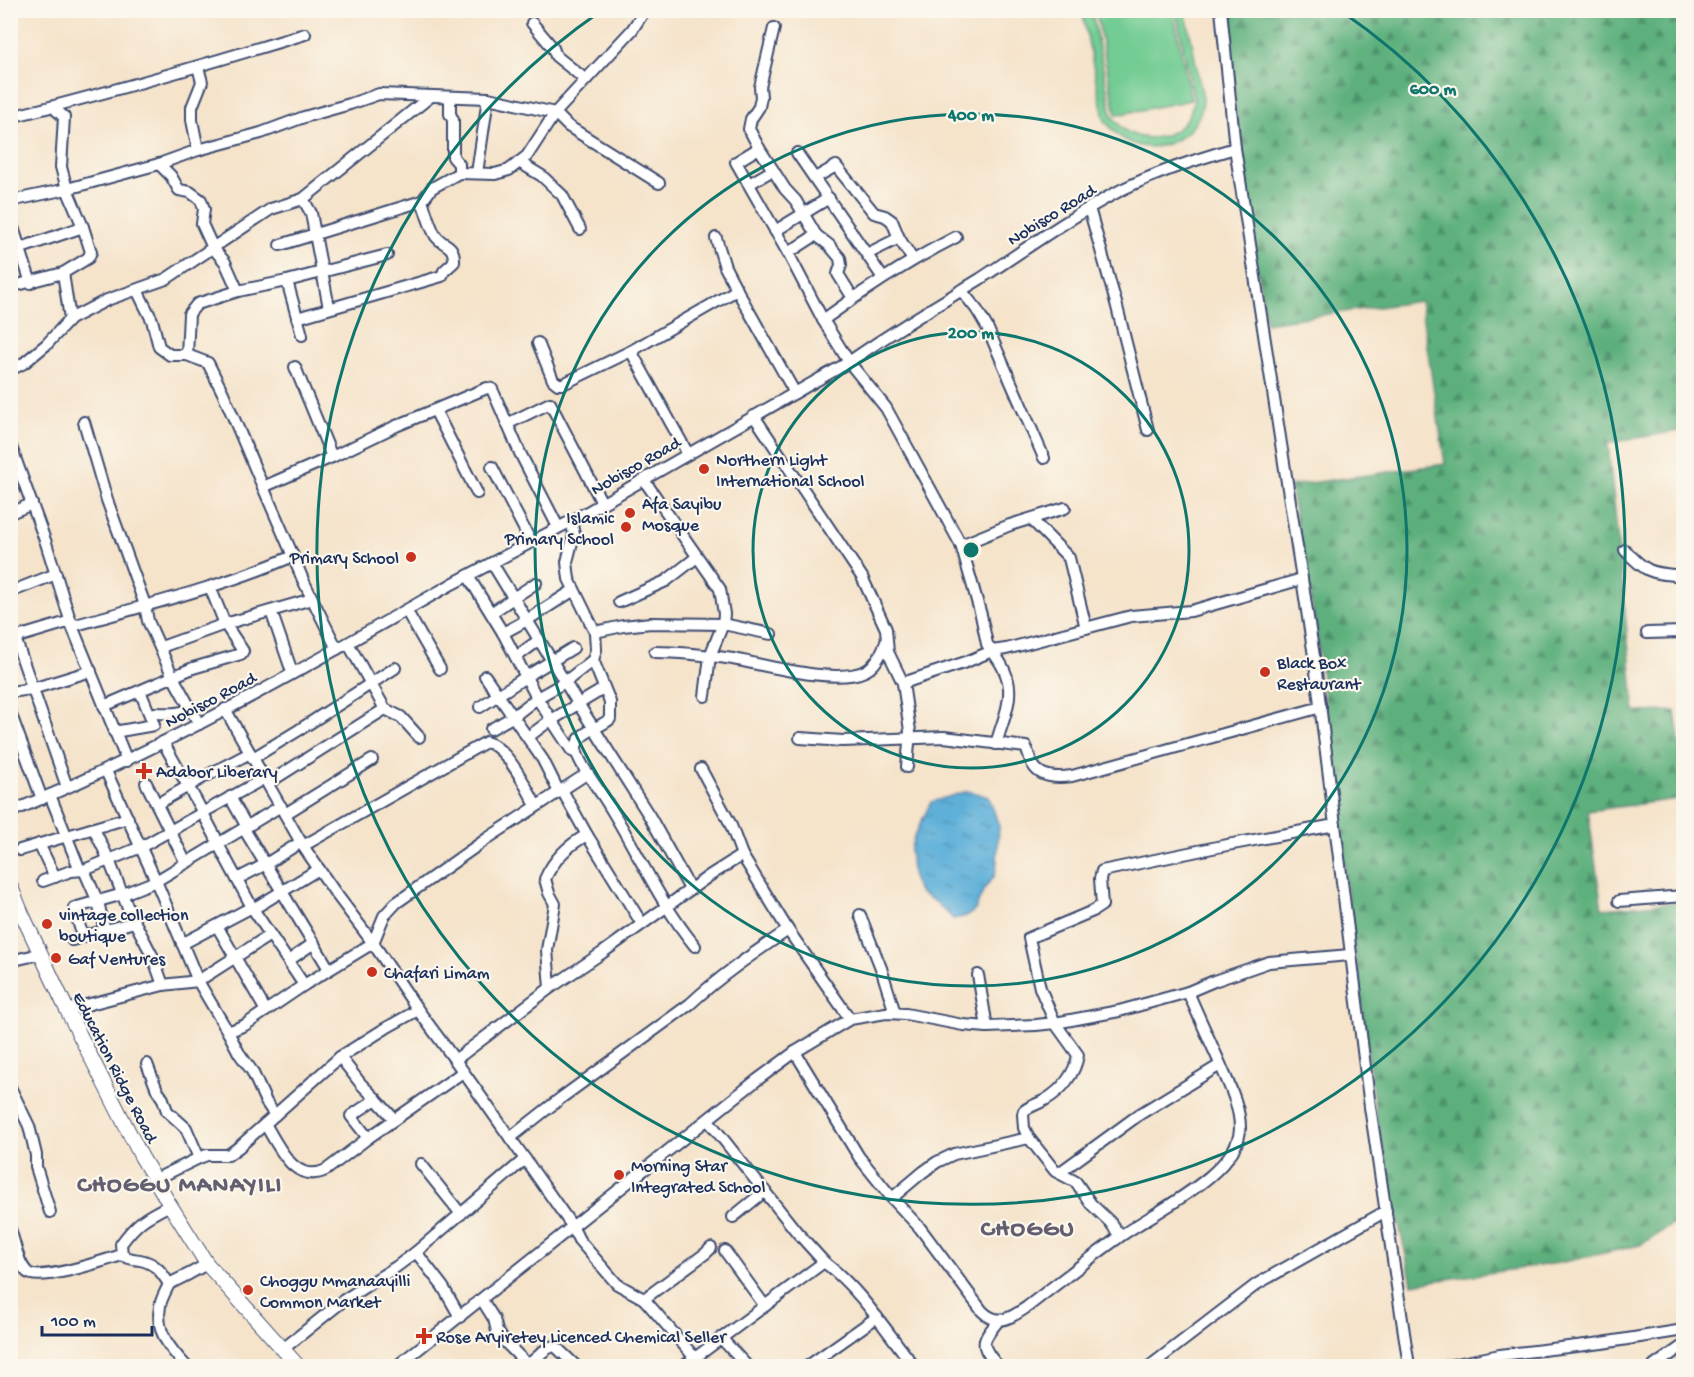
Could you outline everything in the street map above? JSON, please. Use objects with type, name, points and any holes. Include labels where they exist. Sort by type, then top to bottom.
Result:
[{"type":"main road","name":"Education Ridge Road","points":[[10,885],[67,1010],[141,1156],[207,1263],[283,1348],[294,1365]]},
{"type":"street","points":[[280,245],[422,201],[432,188],[459,173],[495,174],[509,170],[527,156],[555,113],[632,30],[645,10]]},
{"type":"street","points":[[1221,10],[1234,148],[1321,707],[1370,1107],[1409,1366]]},
{"type":"street","points":[[532,22],[553,48],[556,56],[586,80]]},
{"type":"street","points":[[774,28],[760,87],[759,107],[750,119],[749,129],[772,170],[796,201],[816,235],[830,244],[840,258],[841,265],[838,274],[853,298]]},
{"type":"street","points":[[10,117],[74,102],[305,34]]},
{"type":"street","points":[[198,67],[202,82],[192,107],[198,150]]},
{"type":"street","points":[[10,201],[67,189],[159,164],[379,94],[488,98],[555,113],[568,126],[659,183]]},
{"type":"street","points":[[10,370],[24,363],[47,344],[70,319],[107,300],[166,279],[271,209],[303,199],[431,96]]},
{"type":"street","points":[[450,97],[450,114],[453,120],[453,157],[459,164],[459,173]]},
{"type":"street","points":[[477,173],[488,98]]},
{"type":"street","points":[[10,287],[63,273],[88,258],[91,252],[61,167],[64,117],[74,102]]},
{"type":"street","points":[[53,107],[64,117]]},
{"type":"street","points":[[759,148],[736,162],[823,320],[849,362],[886,408],[961,545],[987,644],[999,660],[1010,692],[1009,706],[996,744]]},
{"type":"street","name":"Nobisco Road","points":[[10,812],[106,771],[161,740],[199,724],[571,521],[849,362],[1089,208],[1125,188],[1234,148]]},
{"type":"street","points":[[797,153],[883,278]]},
{"type":"street","points":[[519,162],[542,176],[562,195],[580,230]]},
{"type":"street","points":[[159,164],[171,176],[179,190],[190,192],[201,200],[204,209],[202,224],[213,248],[225,262],[238,291]]},
{"type":"street","points":[[815,178],[836,166],[874,213],[892,221],[899,238],[913,260]]},
{"type":"street","points":[[749,184],[772,170]]},
{"type":"street","points":[[776,231],[829,198]]},
{"type":"street","points":[[303,199],[311,213],[329,308]]},
{"type":"street","points":[[297,318],[442,276],[454,262],[454,254],[450,246],[435,237],[422,201]]},
{"type":"street","points":[[1089,208],[1149,430]]},
{"type":"street","points":[[10,218],[31,283]]},
{"type":"street","points":[[21,248],[83,227]]},
{"type":"street","points":[[788,253],[816,235]]},
{"type":"street","points":[[823,320],[883,278],[956,237]]},
{"type":"street","points":[[716,238],[725,267],[795,393]]},
{"type":"street","points":[[867,254],[899,238]]},
{"type":"street","points":[[187,355],[189,314],[197,304],[238,291],[387,255]]},
{"type":"street","points":[[63,273],[70,319]]},
{"type":"street","points":[[287,281],[302,335]]},
{"type":"street","points":[[137,290],[152,320],[159,347],[170,355],[187,355],[208,363],[312,599],[337,649]]},
{"type":"street","points":[[538,343],[554,380],[558,384],[563,384],[631,351],[737,290]]},
{"type":"street","points":[[961,290],[987,327],[1044,458]]},
{"type":"street","points":[[631,351],[688,454]]},
{"type":"street","points":[[295,367],[332,457]]},
{"type":"street","points":[[263,487],[396,426],[490,388],[558,527]]},
{"type":"street","points":[[507,423],[550,403],[602,503]]},
{"type":"street","points":[[435,410],[477,494]]},
{"type":"street","points":[[754,416],[862,577],[886,629],[888,652],[903,683],[910,731],[907,767]]},
{"type":"street","points":[[84,422],[107,500],[145,605],[148,621],[172,677],[199,724]]},
{"type":"street","points":[[10,444],[56,574],[71,624],[127,761]]},
{"type":"street","points":[[492,467],[531,542]]},
{"type":"street","points":[[644,480],[720,589],[724,614],[723,624],[710,656],[705,696]]},
{"type":"street","points":[[10,513],[32,504]]},
{"type":"street","points":[[961,545],[1010,525],[1065,508]]},
{"type":"street","points":[[1032,519],[1069,558],[1086,628]]},
{"type":"street","points":[[491,729],[565,682],[593,660],[596,650],[595,632],[568,579],[567,562],[574,534],[571,521]]},
{"type":"street","points":[[1625,550],[1647,570],[1683,576]]},
{"type":"street","points":[[67,787],[13,639],[210,586],[256,572],[293,556]]},
{"type":"street","points":[[619,602],[666,581],[697,557]]},
{"type":"street","points":[[492,563],[661,835],[690,889]]},
{"type":"street","points":[[10,592],[56,574]]},
{"type":"street","points":[[468,576],[503,633],[537,698],[572,751],[577,753]]},
{"type":"street","points":[[903,683],[992,651],[1131,616],[1191,611],[1302,579]]},
{"type":"street","points":[[491,613],[536,583]]},
{"type":"street","points":[[104,706],[193,668],[241,654],[243,651],[225,624],[210,586]]},
{"type":"street","points":[[503,633],[574,590]]},
{"type":"street","points":[[160,647],[225,624],[312,599]]},
{"type":"street","points":[[406,610],[440,669]]},
{"type":"street","points":[[271,611],[291,669]]},
{"type":"street","points":[[595,632],[651,622],[723,624],[771,634]]},
{"type":"street","points":[[1647,633],[1683,632]]},
{"type":"street","points":[[516,657],[539,640]]},
{"type":"street","points":[[655,652],[681,652],[710,656],[814,675],[852,675],[874,665],[886,642]]},
{"type":"street","points":[[348,643],[386,709],[401,717],[419,737]]},
{"type":"street","points":[[480,706],[573,648]]},
{"type":"street","points":[[593,660],[610,702],[610,719],[582,736],[578,741],[577,753],[617,817],[666,907],[695,946]]},
{"type":"street","points":[[157,804],[252,755],[395,668]]},
{"type":"street","points":[[10,693],[32,689],[91,671]]},
{"type":"street","points":[[485,676],[543,760],[639,919]]},
{"type":"street","points":[[528,737],[600,690]]},
{"type":"street","points":[[140,691],[161,740],[188,786],[252,908],[304,985]]},
{"type":"street","points":[[800,738],[843,741],[944,737],[1026,747],[1033,765],[1040,774],[1058,778],[1321,707]]},
{"type":"street","points":[[155,713],[174,714],[190,709]]},
{"type":"street","points":[[225,709],[302,844],[572,1226],[579,1240],[617,1284],[644,1299],[695,1358]]},
{"type":"street","points":[[43,881],[71,871],[82,870],[141,847],[230,797],[266,781],[386,709]]},
{"type":"street","points":[[10,712],[46,797],[98,902],[105,930]]},
{"type":"street","points":[[114,732],[154,726]]},
{"type":"street","points":[[237,879],[486,742],[496,746],[518,773],[537,806]]},
{"type":"street","points":[[83,937],[74,908],[123,894],[156,881],[246,828],[372,760]]},
{"type":"street","points":[[701,768],[730,823],[742,855],[788,930],[850,1019]]},
{"type":"street","points":[[106,771],[198,981],[238,1053],[252,1071],[275,1116]]},
{"type":"street","points":[[228,1032],[246,1025],[304,985],[373,943],[384,916],[396,903],[488,838],[588,773]]},
{"type":"street","points":[[146,783],[186,863]]},
{"type":"street","points":[[230,797],[266,864],[330,969]]},
{"type":"street","points":[[20,850],[128,818]]},
{"type":"street","points":[[1120,1236],[1110,1222],[1091,1204],[1076,1182],[1055,1171],[1024,1128],[1024,1111],[1053,1094],[1072,1076],[1077,1066],[1078,1055],[1055,1023],[1040,988],[1029,938],[1102,905],[1100,879],[1102,871],[1335,825]]},
{"type":"street","points":[[94,828],[134,922],[153,957],[163,985]]},
{"type":"street","points":[[550,988],[546,950],[555,904],[545,879],[549,868],[559,856],[574,842],[587,835]]},
{"type":"street","points":[[39,844],[55,877]]},
{"type":"street","points":[[455,1060],[550,988],[742,855]]},
{"type":"street","points":[[182,944],[252,908],[319,869]]},
{"type":"street","points":[[1619,901],[1683,896]]},
{"type":"street","points":[[860,915],[881,968],[895,1013]]},
{"type":"street","points":[[72,940],[134,922]]},
{"type":"street","points":[[217,926],[266,1011]]},
{"type":"street","points":[[510,1138],[570,1091],[690,1004],[737,965],[788,930]]},
{"type":"street","points":[[67,1010],[163,985],[198,981],[270,935]]},
{"type":"street","points":[[288,961],[314,943]]},
{"type":"street","points":[[10,961],[40,954]]},
{"type":"street","points":[[397,1366],[795,1052],[850,1019],[895,1013],[987,1027],[1036,1026],[1119,1011],[1188,992],[1269,962],[1350,955]]},
{"type":"street","points":[[978,975],[987,1027]]},
{"type":"street","points":[[795,1052],[860,1157],[892,1198],[920,1228],[982,1311],[988,1317],[999,1320],[1011,1317],[1027,1307],[1120,1236],[1161,1212],[1211,1175],[1228,1159],[1237,1145],[1240,1130],[1239,1112],[1188,992]]},
{"type":"street","points":[[156,1179],[207,1155],[228,1155],[340,1057],[418,1010]]},
{"type":"street","points":[[340,1057],[394,1119]]},
{"type":"street","points":[[147,1064],[156,1090],[167,1111],[186,1128],[199,1158]]},
{"type":"street","points":[[1059,1173],[1140,1114],[1220,1065]]},
{"type":"street","points":[[265,1124],[285,1156],[297,1170],[314,1173],[326,1170],[394,1119],[463,1072]]},
{"type":"street","points":[[10,1087],[29,1126],[36,1155],[36,1167],[50,1212]]},
{"type":"street","points":[[368,1138],[351,1116],[376,1099]]},
{"type":"street","points":[[708,1120],[796,1230],[877,1317],[914,1366]]},
{"type":"street","points":[[892,1198],[937,1162],[954,1154],[1029,1138]]},
{"type":"street","points":[[283,1348],[344,1300],[416,1252],[525,1159]]},
{"type":"street","points":[[421,1164],[461,1214]]},
{"type":"street","points":[[733,1217],[765,1191]]},
{"type":"street","points":[[169,1284],[154,1264],[125,1258],[120,1249],[121,1244],[135,1225],[146,1216],[170,1205]]},
{"type":"street","points":[[1150,1366],[1257,1284],[1386,1211]]},
{"type":"street","points":[[10,1229],[21,1263],[28,1274],[34,1276],[61,1273],[122,1255]]},
{"type":"street","points":[[644,1299],[711,1248]]},
{"type":"street","points":[[725,1251],[765,1306]]},
{"type":"street","points":[[416,1252],[442,1287],[460,1317]]},
{"type":"street","points":[[684,1366],[824,1262]]},
{"type":"street","points":[[186,1366],[164,1340],[160,1329],[160,1305],[169,1284],[207,1263]]},
{"type":"street","points":[[482,1300],[491,1312],[495,1328],[527,1364],[547,1348],[555,1346],[576,1366]]},
{"type":"street","points":[[808,1366],[823,1363],[877,1317]]},
{"type":"street","points":[[998,1366],[986,1352],[984,1344],[986,1337],[999,1320]]},
{"type":"street","points":[[1447,1366],[1500,1355],[1602,1343],[1683,1330]]},
{"type":"street","points":[[721,1338],[747,1366]]},
{"type":"street","points":[[1654,1366],[1683,1345]]},
{"type":"green space","points":[[1082,11],[1092,11],[1112,116],[1121,127],[1130,133],[1149,138],[1159,137],[1177,129],[1190,113],[1194,100],[1176,11],[1185,11],[1203,101],[1200,113],[1186,134],[1163,145],[1151,147],[1139,146],[1127,141],[1112,129],[1104,119]]},
{"type":"green space","points":[[1096,11],[1173,11],[1191,100],[1116,115]]},
{"type":"green space","points":[[1229,11],[1683,11],[1683,430],[1608,443],[1635,712],[1675,711],[1683,766],[1683,798],[1588,811],[1602,909],[1681,902],[1683,904],[1683,1218],[1640,1245],[1559,1263],[1412,1284],[1376,1118],[1316,626],[1290,486],[1445,464],[1420,301],[1266,323],[1239,155]]},
{"type":"water","points":[[968,791],[989,797],[999,826],[997,862],[995,875],[984,889],[975,910],[967,916],[953,919],[936,902],[920,893],[913,880],[910,850],[931,802]]},
{"type":"place","name":"Northern Light International School","points":[[704,469]]},
{"type":"place","name":"Afa Sayibu Mosque","points":[[630,513]]},
{"type":"place","name":"Islamic Primary School","points":[[626,527]]},
{"type":"place","name":"Primary School","points":[[411,557]]},
{"type":"place","name":"Black Box Restaurant","points":[[1265,672]]},
{"type":"place","name":"Adabor Liberary","points":[[144,771]]},
{"type":"place","name":"vintage collection boutique","points":[[47,924]]},
{"type":"place","name":"Gaf Ventures","points":[[56,958]]},
{"type":"place","name":"Chafari Limam","points":[[372,972]]},
{"type":"place","name":"Morning Star Integrated School","points":[[619,1175]]},
{"type":"place","name":"Choggu Mmanaayilli Common Market","points":[[248,1290]]},
{"type":"place","name":"Rose Aryiretey Licenced Chemical Seller","points":[[424,1336]]},
{"type":"district","name":"CHOGGU MANAYILI","points":[[180,1183]]},
{"type":"district","name":"CHOGGU","points":[[1028,1227]]}]
